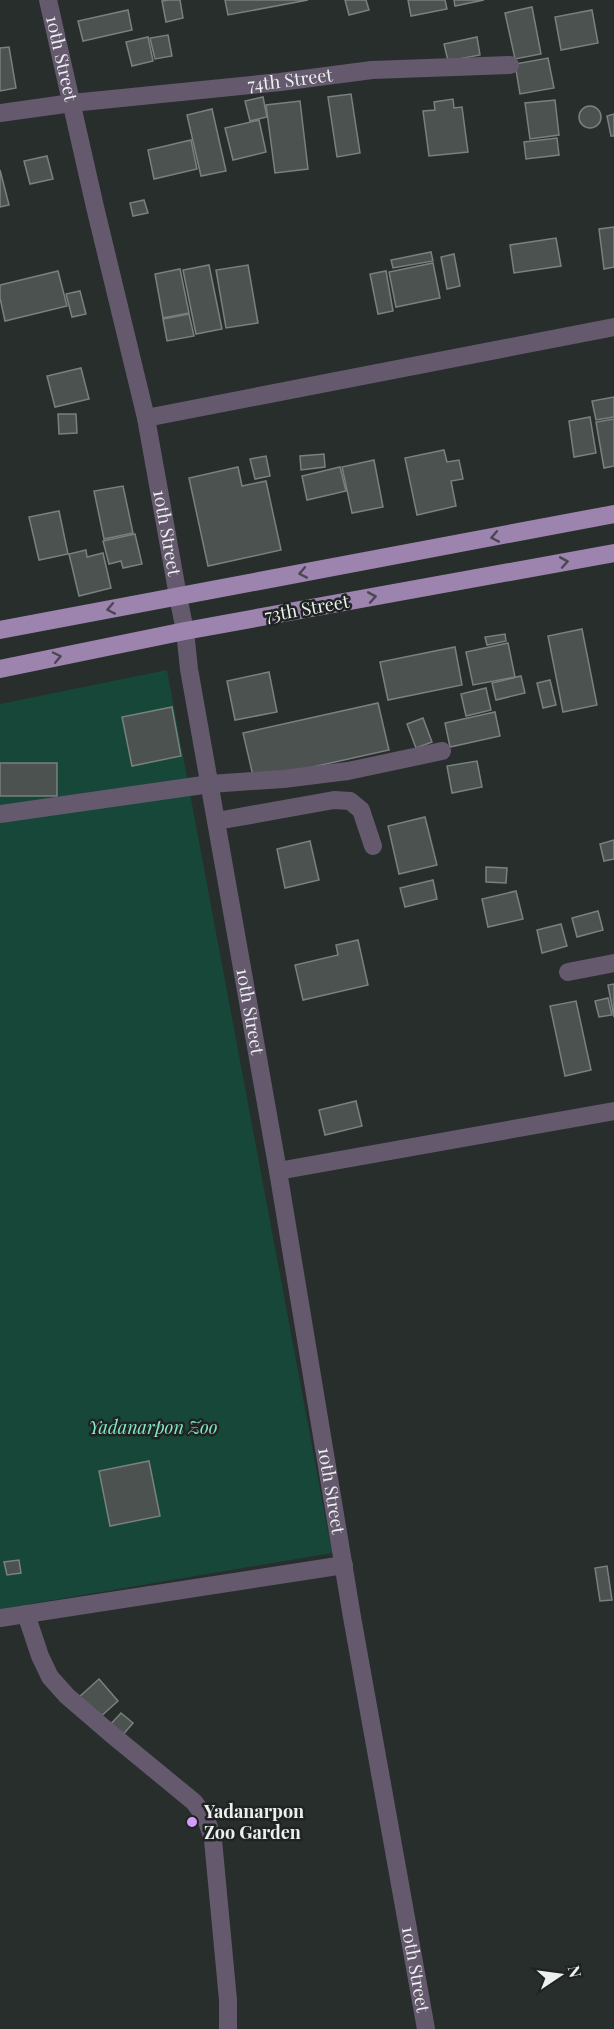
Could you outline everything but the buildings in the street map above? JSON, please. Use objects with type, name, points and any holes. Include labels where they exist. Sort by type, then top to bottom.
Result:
[{"type":"main road","name":"73th Street","points":[[0,630],[614,514]]},
{"type":"main road","name":"73th Street","points":[[0,669],[185,631],[614,553]]},
{"type":"street","name":"10th Street","points":[[48,0],[146,418],[185,631],[189,669],[426,2029]]},
{"type":"street","name":"74th Street","points":[[0,113],[372,70],[510,65]]},
{"type":"street","points":[[146,418],[614,327]]},
{"type":"street","points":[[0,814],[210,784],[283,779],[348,771],[442,751]]},
{"type":"street","points":[[217,821],[334,800],[350,801],[361,810],[373,846]]},
{"type":"street","points":[[568,972],[614,963]]},
{"type":"street","points":[[278,1171],[614,1111]]},
{"type":"street","points":[[0,1618],[344,1565]]},
{"type":"street","points":[[26,1614],[40,1656],[50,1677],[67,1696],[101,1726],[194,1802],[206,1818],[213,1840],[228,2000],[228,2029]]},
{"type":"green space","name":"Yadanarpon Zoo","points":[[167,670],[332,1553],[0,1609],[0,704]]},
{"type":"place","name":"Yadanarpon Zoo Garden","points":[[192,1822]]}]
